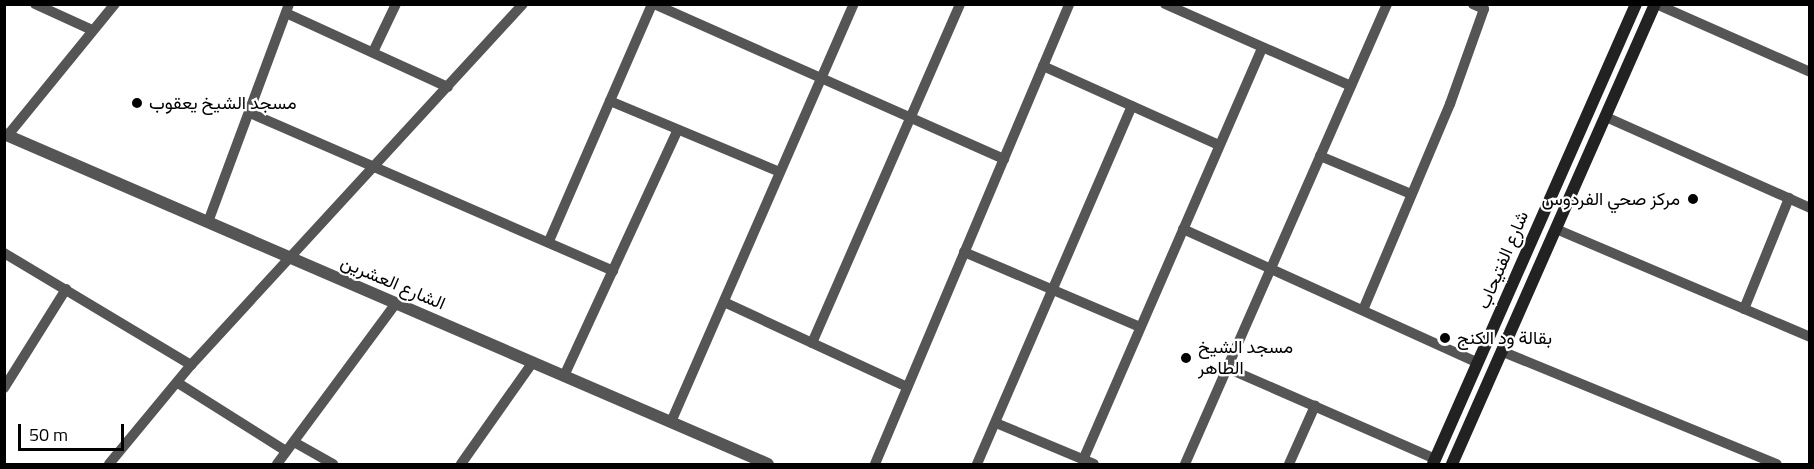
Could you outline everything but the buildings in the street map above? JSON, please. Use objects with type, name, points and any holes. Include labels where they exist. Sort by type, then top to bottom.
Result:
[{"type":"main road","name":"شارع الفتيحاب","points":[[1434,462],[1636,4]]},
{"type":"main road","name":"شارع الفتيحاب","points":[[1452,465],[1656,4]]},
{"type":"street","points":[[35,4],[92,30]]},
{"type":"street","points":[[7,135],[115,4]]},
{"type":"street","points":[[373,52],[396,4]]},
{"type":"street","points":[[109,465],[191,365],[523,4]]},
{"type":"street","points":[[549,241],[653,4],[822,76],[1004,159]]},
{"type":"street","points":[[671,423],[854,4]]},
{"type":"street","points":[[812,343],[960,4]]},
{"type":"street","points":[[875,465],[1069,4]]},
{"type":"street","points":[[1185,465],[1387,4]]},
{"type":"street","points":[[1363,310],[1450,104],[1484,9],[1473,4]]},
{"type":"street","points":[[1656,4],[1809,72]]},
{"type":"street","points":[[1173,6],[1262,48],[1351,86]]},
{"type":"street","points":[[208,222],[287,9],[448,87]]},
{"type":"street","points":[[1083,460],[1262,48]]},
{"type":"street","points":[[1043,66],[1220,145]]},
{"type":"street","points":[[610,101],[677,131],[780,172]]},
{"type":"street","points":[[977,465],[1055,290],[1132,106]]},
{"type":"street","points":[[250,113],[549,241],[613,271]]},
{"type":"street","points":[[1606,117],[1809,208]]},
{"type":"street","points":[[564,376],[677,131]]},
{"type":"street","name":"الشارع العشرين","points":[[7,135],[533,362],[671,423],[746,460],[768,465]]},
{"type":"street","points":[[1320,156],[1411,194]]},
{"type":"street","points":[[1744,309],[1789,198]]},
{"type":"street","points":[[1183,229],[1478,363]]},
{"type":"street","points":[[1556,229],[1809,337]]},
{"type":"street","points":[[964,252],[1140,327]]},
{"type":"street","points":[[4,253],[191,365]]},
{"type":"street","points":[[4,388],[66,289]]},
{"type":"street","points":[[724,302],[907,387]]},
{"type":"street","points":[[277,465],[396,303]]},
{"type":"street","points":[[1501,351],[1777,465]]},
{"type":"street","points":[[466,463],[533,362]]},
{"type":"street","points":[[1227,368],[1434,462]]},
{"type":"street","points":[[178,383],[286,451]]},
{"type":"street","points":[[1289,465],[1315,406]]},
{"type":"street","points":[[996,423],[1094,465]]},
{"type":"street","points":[[294,442],[333,465]]},
{"type":"place","name":"مسجد الشيخ يعقوب","points":[[137,103]]},
{"type":"place","name":"مركز صحي الفردوس","points":[[1693,199]]},
{"type":"place","name":"بقالة ود الكنج","points":[[1445,338]]},
{"type":"place","name":"مسجد الشيخ الطاهر","points":[[1186,358]]}]
